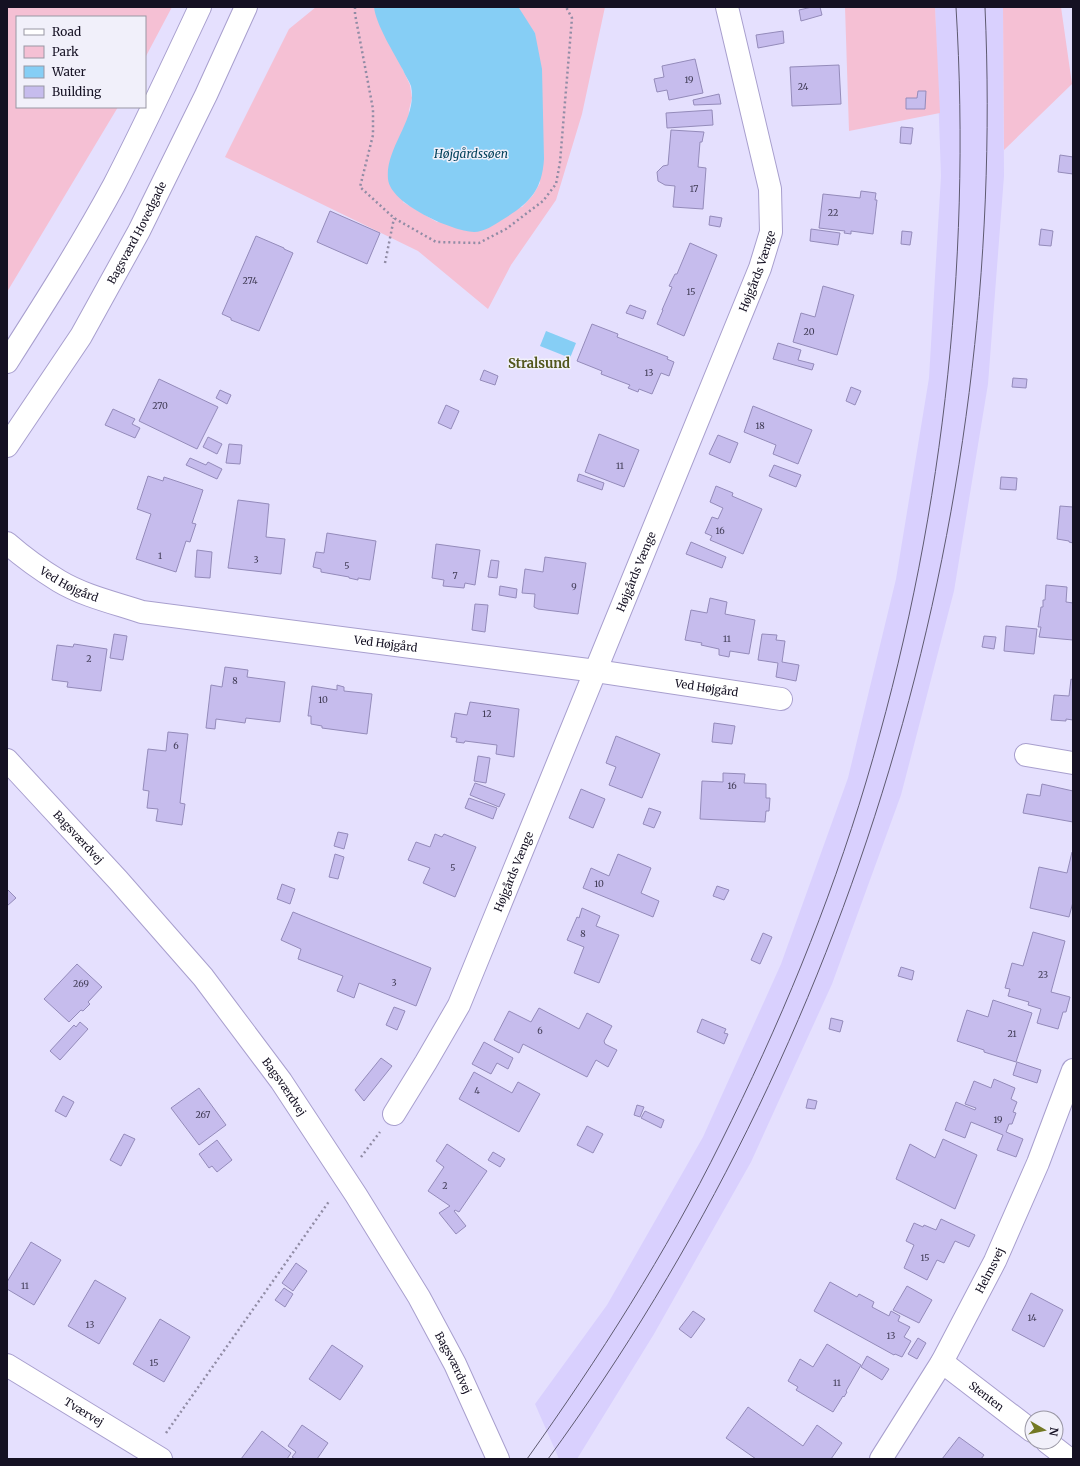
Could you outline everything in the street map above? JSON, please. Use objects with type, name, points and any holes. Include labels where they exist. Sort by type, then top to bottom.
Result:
[{"type":"street","points":[[7,362],[59,280],[113,185],[162,89],[200,7]]},
{"type":"street","name":"Bagsværd Hovedgade","points":[[7,446],[81,336],[135,238],[203,102],[246,7]]},
{"type":"street","name":"Højgårds Vænge","points":[[394,1114],[459,1005],[760,268],[771,232],[770,189],[727,7]]},
{"type":"street","name":"Ved Højgård","points":[[7,543],[23,557],[60,581],[98,598],[142,612],[596,671],[781,699]]},
{"type":"street","points":[[1026,755],[1073,763]]},
{"type":"street","name":"Bagsværdvej","points":[[7,760],[118,880],[203,977],[281,1081],[345,1178],[419,1297],[455,1364],[497,1456]]},
{"type":"street","name":"Helmsvej","points":[[881,1459],[942,1362],[995,1261],[1038,1164],[1073,1070]]},
{"type":"street","name":"Stenten","points":[[942,1362],[1024,1425]]},
{"type":"street","name":"Tværvej","points":[[7,1365],[153,1457]]},
{"type":"street","points":[[1057,1450],[1069,1459]]},
{"type":"path","points":[[355,7],[355,14],[373,109],[373,135],[360,187],[394,218],[436,242],[479,244],[506,229],[543,201],[556,184],[560,162],[572,18],[566,7]]},
{"type":"path","points":[[385,263],[394,218]]},
{"type":"path","points":[[153,1457],[345,1178],[394,1114]]},
{"type":"shaded area","points":[[935,7],[1003,7],[1004,176],[988,384],[954,591],[901,795],[832,984],[751,1162],[654,1334],[577,1459],[559,1459],[535,1404],[607,1305],[703,1137],[781,964],[848,778],[896,579],[929,378],[941,176]]},
{"type":"green space","points":[[7,7],[172,7],[146,56],[146,16],[16,16],[16,108],[117,108],[7,292]]},
{"type":"green space","points":[[316,7],[374,7],[410,85],[412,98],[409,110],[403,202],[437,222],[522,207],[533,195],[540,183],[535,33],[517,7],[605,7],[582,114],[556,200],[511,265],[488,309],[418,251],[225,157],[289,29]]},
{"type":"green space","points":[[845,7],[935,7],[940,113],[849,131]]},
{"type":"green space","points":[[1003,7],[1061,7],[1072,84],[1004,150]]},
{"type":"water","name":"Højgårdssøen","points":[[374,7],[517,7],[535,33],[542,69],[543,170],[537,189],[532,196],[511,214],[489,228],[474,232],[452,227],[410,206],[399,198],[391,188],[388,179],[388,167],[410,110],[412,98],[411,86],[378,22]]},
{"type":"water","points":[[546,331],[576,343],[570,358],[540,346]]},
{"type":"building","points":[[820,7],[822,15],[801,21],[799,10]]},
{"type":"building","points":[[783,31],[784,43],[758,48],[756,35]]},
{"type":"building","points":[[695,59],[703,93],[669,100],[667,90],[657,92],[654,79],[664,77],[662,66]]},
{"type":"building","points":[[839,65],[841,104],[792,106],[790,67]]},
{"type":"building","points":[[918,91],[926,91],[925,109],[906,109],[906,98],[917,98]]},
{"type":"building","points":[[719,94],[721,104],[694,105],[693,100]]},
{"type":"building","points":[[712,110],[713,125],[667,128],[666,113]]},
{"type":"building","points":[[901,127],[913,128],[911,144],[900,143]]},
{"type":"building","points":[[671,130],[704,132],[702,142],[700,142],[698,167],[706,168],[703,209],[673,207],[675,186],[665,185],[658,181],[657,172],[663,166],[668,165]]},
{"type":"building","points":[[1060,155],[1073,157],[1073,174],[1058,172]]},
{"type":"building","points":[[861,191],[876,193],[875,200],[877,200],[873,234],[851,231],[851,234],[844,233],[845,231],[819,228],[823,194],[860,198]]},
{"type":"building","points":[[330,211],[380,233],[367,264],[317,242]]},
{"type":"building","points":[[710,216],[722,218],[720,227],[709,225]]},
{"type":"building","points":[[811,229],[840,233],[838,245],[810,241]]},
{"type":"building","points":[[1041,229],[1053,231],[1051,246],[1039,245]]},
{"type":"building","points":[[902,231],[912,232],[910,245],[901,244]]},
{"type":"building","points":[[256,236],[293,253],[259,331],[231,320],[231,318],[222,314]]},
{"type":"building","points":[[690,243],[717,255],[684,336],[657,324],[672,287],[669,286],[675,274],[677,274]]},
{"type":"building","points":[[823,286],[854,295],[837,355],[793,342],[801,313],[815,317]]},
{"type":"building","points":[[630,305],[646,311],[643,319],[626,313]]},
{"type":"building","points":[[592,324],[618,334],[617,337],[668,357],[667,359],[674,362],[669,376],[661,373],[652,394],[639,389],[638,392],[628,388],[630,385],[601,374],[602,371],[577,361]]},
{"type":"building","points":[[778,343],[801,350],[798,360],[814,364],[812,370],[773,359]]},
{"type":"building","points":[[484,370],[498,376],[495,385],[480,380]]},
{"type":"building","points":[[1013,378],[1027,379],[1026,388],[1012,387]]},
{"type":"building","points":[[159,379],[218,407],[197,449],[139,421]]},
{"type":"building","points":[[851,387],[861,391],[855,405],[846,401]]},
{"type":"building","points":[[220,390],[231,395],[227,404],[216,398]]},
{"type":"building","points":[[446,405],[459,411],[451,429],[438,423]]},
{"type":"building","points":[[753,406],[812,430],[798,464],[773,454],[776,445],[744,432]]},
{"type":"building","points":[[113,409],[135,419],[132,424],[140,428],[135,438],[105,425]]},
{"type":"building","points":[[599,434],[639,450],[624,487],[585,472]]},
{"type":"building","points":[[718,435],[738,443],[730,463],[709,454]]},
{"type":"building","points":[[208,437],[222,444],[217,454],[203,447]]},
{"type":"building","points":[[229,444],[242,445],[240,464],[226,463]]},
{"type":"building","points":[[190,458],[206,465],[208,462],[222,469],[217,479],[186,465]]},
{"type":"building","points":[[774,465],[801,475],[796,487],[769,476]]},
{"type":"building","points":[[579,474],[604,483],[602,490],[577,481]]},
{"type":"building","points":[[148,476],[163,481],[164,477],[203,490],[192,523],[196,524],[190,542],[186,541],[176,572],[136,559],[151,514],[137,509]]},
{"type":"building","points":[[1001,477],[1017,478],[1016,490],[1000,489]]},
{"type":"building","points":[[716,486],[733,493],[732,496],[762,509],[743,554],[710,540],[712,536],[705,533],[712,517],[718,519],[723,508],[710,502]]},
{"type":"building","points":[[238,500],[269,504],[266,537],[285,539],[281,574],[228,568]]},
{"type":"building","points":[[1060,506],[1073,507],[1073,543],[1057,539]]},
{"type":"building","points":[[327,533],[376,541],[370,580],[358,578],[358,580],[321,572],[321,569],[313,567],[316,552],[324,553]]},
{"type":"building","points":[[691,542],[726,557],[722,568],[686,554]]},
{"type":"building","points":[[436,544],[480,550],[475,585],[465,583],[464,588],[443,586],[444,580],[432,578]]},
{"type":"building","points":[[197,550],[212,552],[210,578],[195,577]]},
{"type":"building","points":[[545,557],[586,563],[578,614],[538,609],[534,607],[535,594],[522,593],[525,569],[543,572]]},
{"type":"building","points":[[491,560],[499,561],[497,578],[488,577]]},
{"type":"building","points":[[1046,585],[1067,587],[1066,602],[1073,603],[1073,640],[1039,637],[1041,627],[1038,627],[1041,607],[1043,607],[1043,600],[1045,600]]},
{"type":"building","points":[[500,586],[517,589],[516,598],[499,595]]},
{"type":"building","points":[[710,598],[727,602],[725,614],[755,620],[749,654],[730,651],[729,657],[719,655],[719,649],[701,645],[702,643],[685,640],[691,610],[707,613]]},
{"type":"building","points":[[475,604],[488,605],[485,632],[472,630]]},
{"type":"building","points":[[1006,626],[1037,629],[1034,654],[1004,651]]},
{"type":"building","points":[[114,634],[127,636],[123,660],[110,658]]},
{"type":"building","points":[[762,634],[777,635],[776,640],[785,641],[782,662],[799,665],[796,681],[776,677],[778,663],[758,660]]},
{"type":"building","points":[[984,636],[996,637],[994,649],[982,647]]},
{"type":"building","points":[[74,644],[107,649],[101,691],[67,687],[68,682],[52,680],[57,645],[73,647]]},
{"type":"building","points":[[225,667],[248,670],[247,677],[285,682],[280,722],[246,718],[245,723],[216,719],[215,729],[206,728],[211,685],[222,687]]},
{"type":"building","points":[[1071,679],[1073,680],[1073,720],[1051,720],[1054,695],[1069,696]]},
{"type":"building","points":[[337,685],[344,687],[344,691],[372,694],[367,734],[322,728],[322,726],[311,724],[311,716],[308,716],[312,686],[337,690]]},
{"type":"building","points":[[470,702],[519,709],[514,757],[496,754],[497,745],[465,741],[464,743],[456,742],[457,738],[451,737],[455,713],[467,715]]},
{"type":"building","points":[[714,723],[735,726],[732,744],[712,742]]},
{"type":"building","points":[[168,732],[188,734],[180,803],[185,804],[182,825],[156,821],[158,809],[147,808],[149,791],[143,790],[148,749],[166,751]]},
{"type":"building","points":[[616,736],[660,754],[642,798],[609,785],[616,767],[606,763]]},
{"type":"building","points":[[478,756],[490,758],[486,783],[474,781]]},
{"type":"building","points":[[723,773],[745,774],[744,783],[766,784],[766,798],[770,798],[769,811],[766,811],[765,822],[700,819],[702,781],[723,782]]},
{"type":"building","points":[[475,783],[505,794],[499,807],[470,795]]},
{"type":"building","points":[[1042,784],[1073,791],[1073,822],[1023,813],[1027,794],[1040,796]]},
{"type":"building","points":[[581,789],[605,799],[593,828],[569,818]]},
{"type":"building","points":[[469,798],[497,808],[493,819],[465,808]]},
{"type":"building","points":[[649,808],[661,812],[654,828],[643,824]]},
{"type":"building","points":[[338,832],[348,834],[344,849],[334,846]]},
{"type":"building","points":[[435,834],[442,837],[444,834],[476,847],[455,897],[423,883],[430,868],[408,860],[416,842],[430,847]]},
{"type":"building","points":[[1072,852],[1073,902],[1069,917],[1030,908],[1039,867],[1067,873]]},
{"type":"building","points":[[335,854],[344,857],[338,879],[329,877]]},
{"type":"building","points":[[618,854],[651,868],[641,893],[659,901],[653,917],[583,888],[591,868],[609,876]]},
{"type":"building","points":[[282,884],[295,889],[290,904],[277,899]]},
{"type":"building","points":[[717,886],[729,890],[724,900],[713,896]]},
{"type":"building","points":[[7,889],[16,898],[7,906]]},
{"type":"building","points":[[582,908],[600,916],[596,926],[619,935],[599,983],[574,973],[584,947],[567,940],[577,917],[579,918]]},
{"type":"building","points":[[293,912],[431,968],[416,1006],[359,983],[354,998],[337,991],[343,976],[298,959],[301,949],[281,940]]},
{"type":"building","points":[[1033,932],[1065,941],[1051,992],[1070,997],[1066,1012],[1063,1012],[1058,1029],[1037,1023],[1041,1009],[1028,1005],[1029,1002],[1008,996],[1010,989],[1005,988],[1012,963],[1023,966]]},
{"type":"building","points":[[763,933],[772,937],[760,964],[751,960]]},
{"type":"building","points":[[77,964],[102,987],[88,1002],[90,1004],[83,1011],[81,1010],[69,1022],[44,999]]},
{"type":"building","points":[[901,967],[914,971],[912,980],[898,976]]},
{"type":"building","points":[[993,1000],[1032,1013],[1016,1062],[984,1052],[984,1050],[957,1041],[967,1010],[988,1017]]},
{"type":"building","points":[[394,1007],[405,1011],[397,1030],[386,1025]]},
{"type":"building","points":[[539,1008],[579,1029],[587,1013],[612,1026],[604,1041],[605,1044],[617,1050],[608,1067],[596,1060],[587,1077],[523,1044],[519,1053],[494,1040],[509,1011],[531,1022]]},
{"type":"building","points":[[831,1018],[843,1021],[840,1032],[829,1029]]},
{"type":"building","points":[[702,1019],[726,1029],[724,1033],[728,1034],[724,1044],[697,1032]]},
{"type":"building","points":[[80,1022],[88,1029],[60,1060],[50,1051],[74,1025],[76,1027]]},
{"type":"building","points":[[484,1042],[513,1058],[508,1069],[497,1063],[491,1074],[472,1064]]},
{"type":"building","points":[[381,1058],[392,1066],[364,1101],[355,1090]]},
{"type":"building","points":[[1017,1062],[1041,1070],[1037,1083],[1013,1075]]},
{"type":"building","points":[[474,1072],[512,1093],[518,1082],[540,1094],[519,1132],[459,1099]]},
{"type":"building","points":[[994,1079],[1015,1088],[1011,1099],[1017,1102],[1013,1112],[1016,1113],[1012,1124],[1009,1124],[1006,1132],[1023,1139],[1016,1157],[997,1150],[1003,1135],[971,1122],[965,1138],[945,1130],[956,1102],[975,1110],[976,1108],[965,1104],[974,1081],[991,1088]]},
{"type":"building","points":[[199,1088],[226,1125],[199,1145],[171,1108]]},
{"type":"building","points":[[63,1096],[74,1102],[66,1117],[55,1111]]},
{"type":"building","points":[[808,1099],[817,1101],[815,1109],[806,1108]]},
{"type":"building","points":[[637,1105],[644,1107],[640,1117],[634,1115]]},
{"type":"building","points":[[645,1111],[664,1120],[661,1128],[641,1118]]},
{"type":"building","points":[[587,1126],[603,1134],[593,1153],[577,1145]]},
{"type":"building","points":[[124,1134],[135,1139],[121,1166],[110,1160]]},
{"type":"building","points":[[943,1139],[977,1155],[955,1209],[896,1179],[910,1144],[935,1158]]},
{"type":"building","points":[[217,1140],[232,1160],[217,1172],[212,1166],[209,1168],[199,1154]]},
{"type":"building","points":[[447,1144],[487,1171],[459,1212],[454,1211],[466,1226],[456,1234],[439,1213],[450,1206],[428,1191],[444,1167],[436,1161]]},
{"type":"building","points":[[493,1152],[505,1159],[500,1167],[488,1160]]},
{"type":"building","points":[[941,1219],[975,1235],[969,1247],[955,1241],[944,1263],[937,1260],[927,1280],[904,1268],[914,1245],[906,1241],[914,1223],[936,1230]]},
{"type":"building","points":[[31,1242],[61,1260],[34,1305],[7,1289],[7,1282]]},
{"type":"building","points":[[296,1263],[307,1271],[293,1291],[282,1283]]},
{"type":"building","points":[[95,1280],[126,1298],[99,1344],[68,1326]]},
{"type":"building","points":[[830,1282],[857,1297],[859,1294],[874,1302],[872,1307],[889,1316],[891,1311],[900,1316],[898,1321],[910,1327],[904,1337],[911,1341],[902,1357],[895,1354],[894,1355],[814,1311]]},
{"type":"building","points":[[907,1286],[932,1300],[919,1323],[893,1310]]},
{"type":"building","points":[[284,1288],[293,1294],[285,1307],[275,1300]]},
{"type":"building","points":[[1031,1293],[1063,1310],[1044,1347],[1012,1330]]},
{"type":"building","points":[[693,1311],[705,1319],[691,1338],[679,1329]]},
{"type":"building","points":[[160,1319],[190,1337],[164,1382],[133,1364]]},
{"type":"building","points":[[918,1338],[926,1343],[917,1359],[908,1354]]},
{"type":"building","points":[[827,1344],[861,1365],[846,1391],[847,1392],[833,1412],[796,1390],[798,1387],[788,1381],[800,1359],[813,1367]]},
{"type":"building","points":[[332,1345],[363,1366],[340,1400],[309,1379]]},
{"type":"building","points":[[867,1356],[889,1369],[882,1380],[861,1367]]},
{"type":"building","points":[[748,1407],[803,1446],[817,1425],[842,1443],[831,1459],[756,1459],[726,1438]]},
{"type":"building","points":[[302,1425],[328,1443],[317,1459],[295,1459],[292,1457],[296,1452],[288,1446]]},
{"type":"building","points":[[262,1431],[291,1453],[287,1459],[241,1459]]},
{"type":"building","points":[[959,1437],[984,1455],[981,1459],[942,1459]]},
{"type":"tram line","points":[[527,1459],[606,1344],[678,1224],[721,1142],[783,1010],[836,874],[866,782],[892,688],[914,592],[932,496],[945,399],[954,301],[959,203],[960,105],[956,7]]},
{"type":"tram line","points":[[548,1459],[655,1298],[748,1129],[826,953],[889,770],[937,583],[969,393],[985,200],[985,7]]},
{"type":"district","name":"Stralsund","points":[[539,363]]}]
